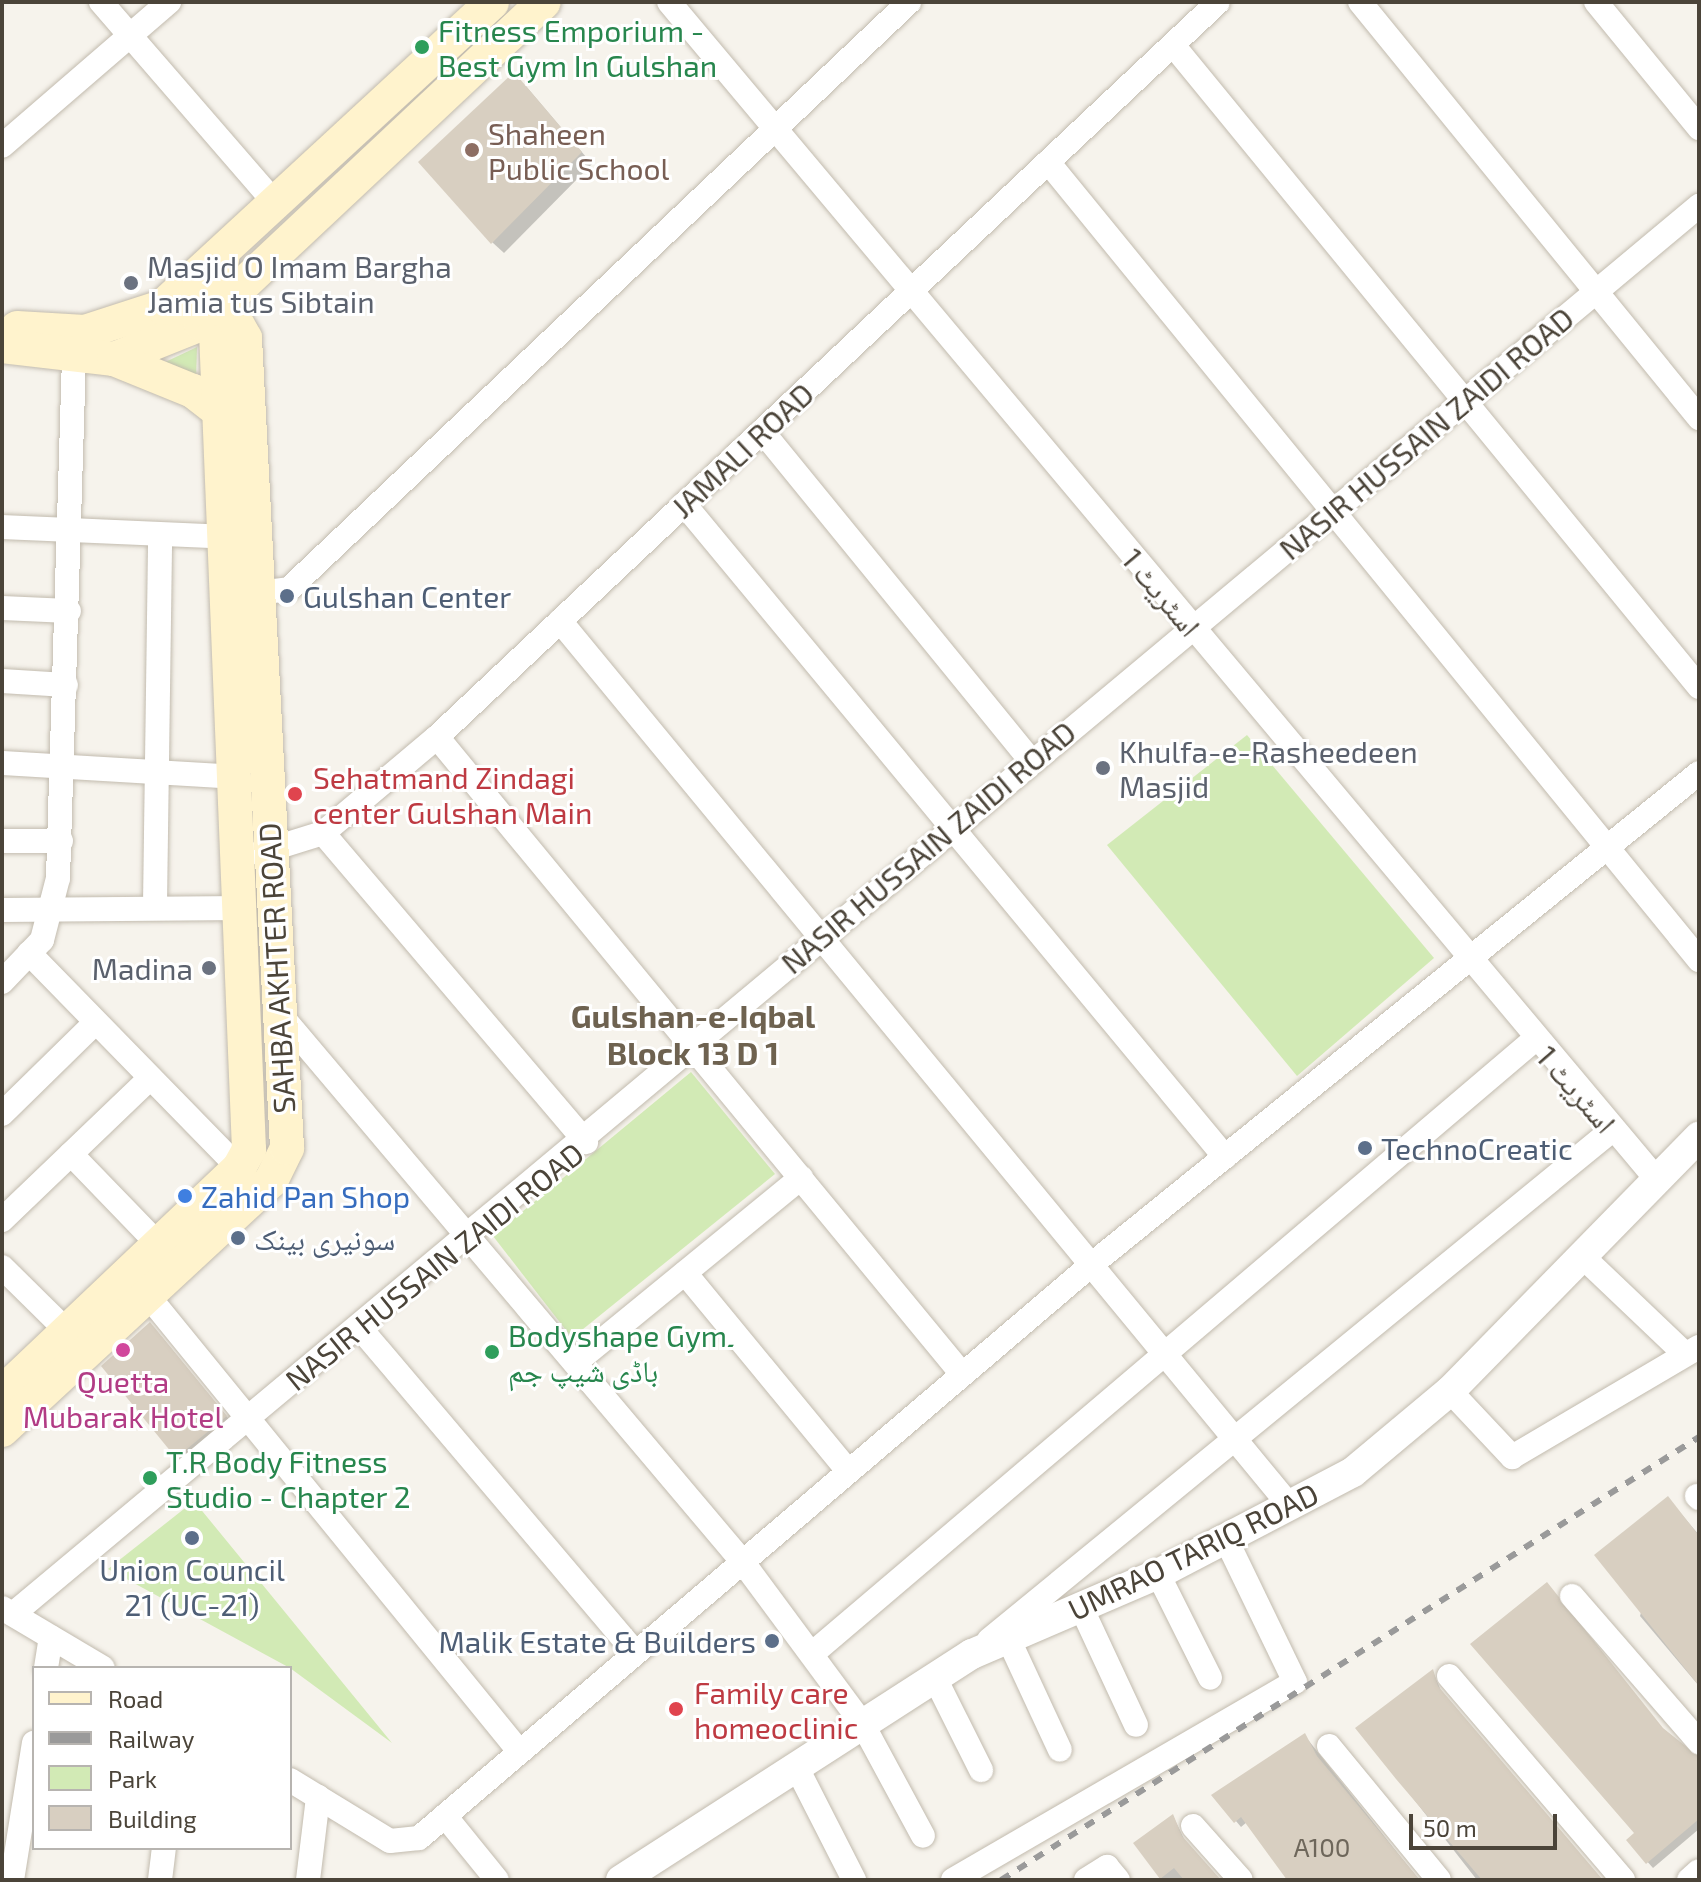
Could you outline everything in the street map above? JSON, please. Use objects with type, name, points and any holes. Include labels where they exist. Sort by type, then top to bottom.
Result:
[{"type":"main road","points":[[162,307],[278,206],[492,2]]},
{"type":"main road","points":[[114,359],[182,336],[217,308],[544,2]]},
{"type":"main road","name":"SAHBA AKHTER ROAD","points":[[223,253],[217,308],[220,412],[228,537],[244,595],[260,1009],[249,1150],[239,1168]]},
{"type":"main road","points":[[2,326],[85,332],[162,307],[217,308]]},
{"type":"main road","name":"SAHBA AKHTER ROAD","points":[[2,1430],[271,1181],[287,1148],[243,908],[255,853],[239,777],[248,359],[241,319],[217,308]]},
{"type":"main road","points":[[2,346],[74,357],[114,359],[193,391],[220,412]]},
{"type":"main road","points":[[2,1393],[239,1168]]},
{"type":"street","points":[[101,2],[278,206]]},
{"type":"street","points":[[2,146],[169,2]]},
{"type":"street","name":"اسٹریٹ 1","points":[[669,2],[908,294],[1192,628],[1467,962],[1657,1180]]},
{"type":"street","points":[[244,595],[289,589],[777,133],[909,2]]},
{"type":"street","name":"JAMALI ROAD","points":[[255,853],[323,833],[437,737],[1218,2]]},
{"type":"street","points":[[1360,2],[1699,418]]},
{"type":"street","points":[[1596,2],[1699,128]]},
{"type":"street","points":[[1173,45],[1463,403],[1699,687]]},
{"type":"street","points":[[1048,162],[1699,960]]},
{"type":"street","name":"NASIR HUSSAIN ZAIDI ROAD","points":[[7,1611],[248,1419],[586,1142],[691,1044],[1699,206]]},
{"type":"street","points":[[2,982],[42,940],[61,841],[72,532],[74,357]]},
{"type":"street","points":[[762,431],[1031,761]]},
{"type":"street","points":[[684,504],[954,825],[1225,1157]]},
{"type":"street","points":[[2,527],[228,537]]},
{"type":"street","points":[[155,905],[160,536]]},
{"type":"street","points":[[2,608],[69,611]]},
{"type":"street","points":[[560,621],[1290,1506]]},
{"type":"street","points":[[2,681],[66,685]]},
{"type":"street","points":[[437,737],[962,1374]]},
{"type":"street","points":[[2,763],[239,777]]},
{"type":"street","points":[[292,1781],[406,1844],[445,1816],[1091,1265],[1699,773]]},
{"type":"street","points":[[323,833],[586,1142]]},
{"type":"street","points":[[2,841],[61,841]]},
{"type":"street","points":[[2,910],[155,905],[243,908]]},
{"type":"street","points":[[29,953],[239,1168]]},
{"type":"street","points":[[260,1009],[471,1236],[742,1561],[862,1723],[923,1836]]},
{"type":"street","points":[[2,1114],[95,1023]]},
{"type":"street","points":[[813,1653],[1534,1040]]},
{"type":"street","points":[[2,1220],[149,1079]]},
{"type":"street","points":[[972,1654],[1612,1130]]},
{"type":"street","name":"UMRAO TARIQ ROAD","points":[[621,1880],[972,1654],[1158,1574],[1353,1472],[1450,1391],[1699,1137]]},
{"type":"street","points":[[71,1154],[157,1243]]},
{"type":"street","points":[[576,1362],[801,1178]]},
{"type":"street","points":[[1450,1391],[1512,1457],[1692,1350],[1582,1256]]},
{"type":"street","points":[[2,1267],[68,1332]]},
{"type":"street","points":[[685,1273],[848,1471]]},
{"type":"street","points":[[149,1297],[519,1751]]},
{"type":"street","points":[[360,1328],[635,1652]]},
{"type":"street","points":[[953,1880],[1295,1682],[1226,1539]]},
{"type":"street","points":[[1158,1574],[1210,1678]]},
{"type":"street","points":[[1572,1596],[1699,1742]]},
{"type":"street","points":[[1081,1607],[1136,1725]]},
{"type":"street","points":[[7,1611],[100,1666]]},
{"type":"street","points":[[46,1666],[51,1637]]},
{"type":"street","points":[[1008,1638],[1060,1750]]},
{"type":"street","points":[[1449,1676],[1623,1880]]},
{"type":"street","points":[[935,1678],[981,1770]]},
{"type":"street","points":[[1329,1746],[1439,1880]]},
{"type":"street","points":[[12,1880],[32,1755]]},
{"type":"street","points":[[797,1768],[854,1880]]},
{"type":"street","points":[[308,1880],[318,1797]]},
{"type":"street","points":[[445,1816],[497,1880]]},
{"type":"street","points":[[1193,1826],[1241,1880]]},
{"type":"street","points":[[160,1880],[164,1850]]},
{"type":"street","points":[[1086,1880],[1107,1867],[1118,1880]]},
{"type":"street","points":[[1689,1880],[1699,1871]]},
{"type":"green space","points":[[197,347],[196,382],[159,365]]},
{"type":"green space","points":[[1247,735],[1434,958],[1297,1076],[1107,845]]},
{"type":"green space","points":[[691,1072],[775,1174],[572,1338],[493,1236]]},
{"type":"green space","points":[[194,1501],[392,1743],[292,1669],[292,1666],[286,1666],[108,1569]]},
{"type":"building","name":"Shaheen Public School","points":[[514,72],[582,152],[491,244],[418,162]]},
{"type":"building","points":[[150,1322],[227,1416],[176,1458],[101,1366]]},
{"type":"building","points":[[1668,1496],[1699,1536],[1699,1686],[1594,1555]]},
{"type":"building","points":[[1547,1582],[1663,1728],[1699,1757],[1699,1819],[1646,1864],[1626,1840],[1634,1833],[1470,1644]]},
{"type":"building","points":[[1433,1669],[1438,1686],[1603,1880],[1482,1880],[1396,1779],[1355,1728]]},
{"type":"building","points":[[1305,1733],[1317,1756],[1420,1880],[1287,1880],[1241,1817],[1234,1823],[1211,1795]]},
{"type":"building","points":[[1173,1814],[1182,1836],[1221,1880],[1184,1880],[1174,1868],[1160,1879],[1133,1843]]},
{"type":"railway","points":[[1001,1880],[1699,1437]]},
{"type":"place","name":"Fitness Emporium - Best Gym In Gulshan","points":[[422,47]]},
{"type":"place","name":"Shaheen Public School","points":[[472,150]]},
{"type":"place","name":"Masjid O Imam Bargha Jamia tus Sibtain","points":[[131,283]]},
{"type":"place","name":"Gulshan Center","points":[[287,596]]},
{"type":"place","name":"Khulfa-e-Rasheedeen Masjid","points":[[1103,768]]},
{"type":"place","name":"Sehatmand Zindagi center Gulshan Main","points":[[295,794]]},
{"type":"place","name":"Madina","points":[[209,968]]},
{"type":"place","name":"TechnoCreatic","points":[[1365,1148]]},
{"type":"place","name":"Zahid Pan Shop","points":[[185,1196]]},
{"type":"place","name":"سونیری بینک","points":[[238,1238]]},
{"type":"place","name":"Quetta Mubarak Hotel","points":[[123,1350]]},
{"type":"place","name":"Bodyshape Gym۔ باڈی شیپ جم","points":[[492,1352]]},
{"type":"place","name":"T.R Body Fitness Studio - Chapter 2","points":[[150,1478]]},
{"type":"place","name":"Union Council 21 (UC-21)","points":[[192,1538]]},
{"type":"place","name":"Malik Estate & Builders","points":[[772,1641]]},
{"type":"place","name":"Family care homeoclinic","points":[[676,1709]]},
{"type":"district","name":"Gulshan-e-Iqbal Block 13 D 1","points":[[693,1034]]}]
